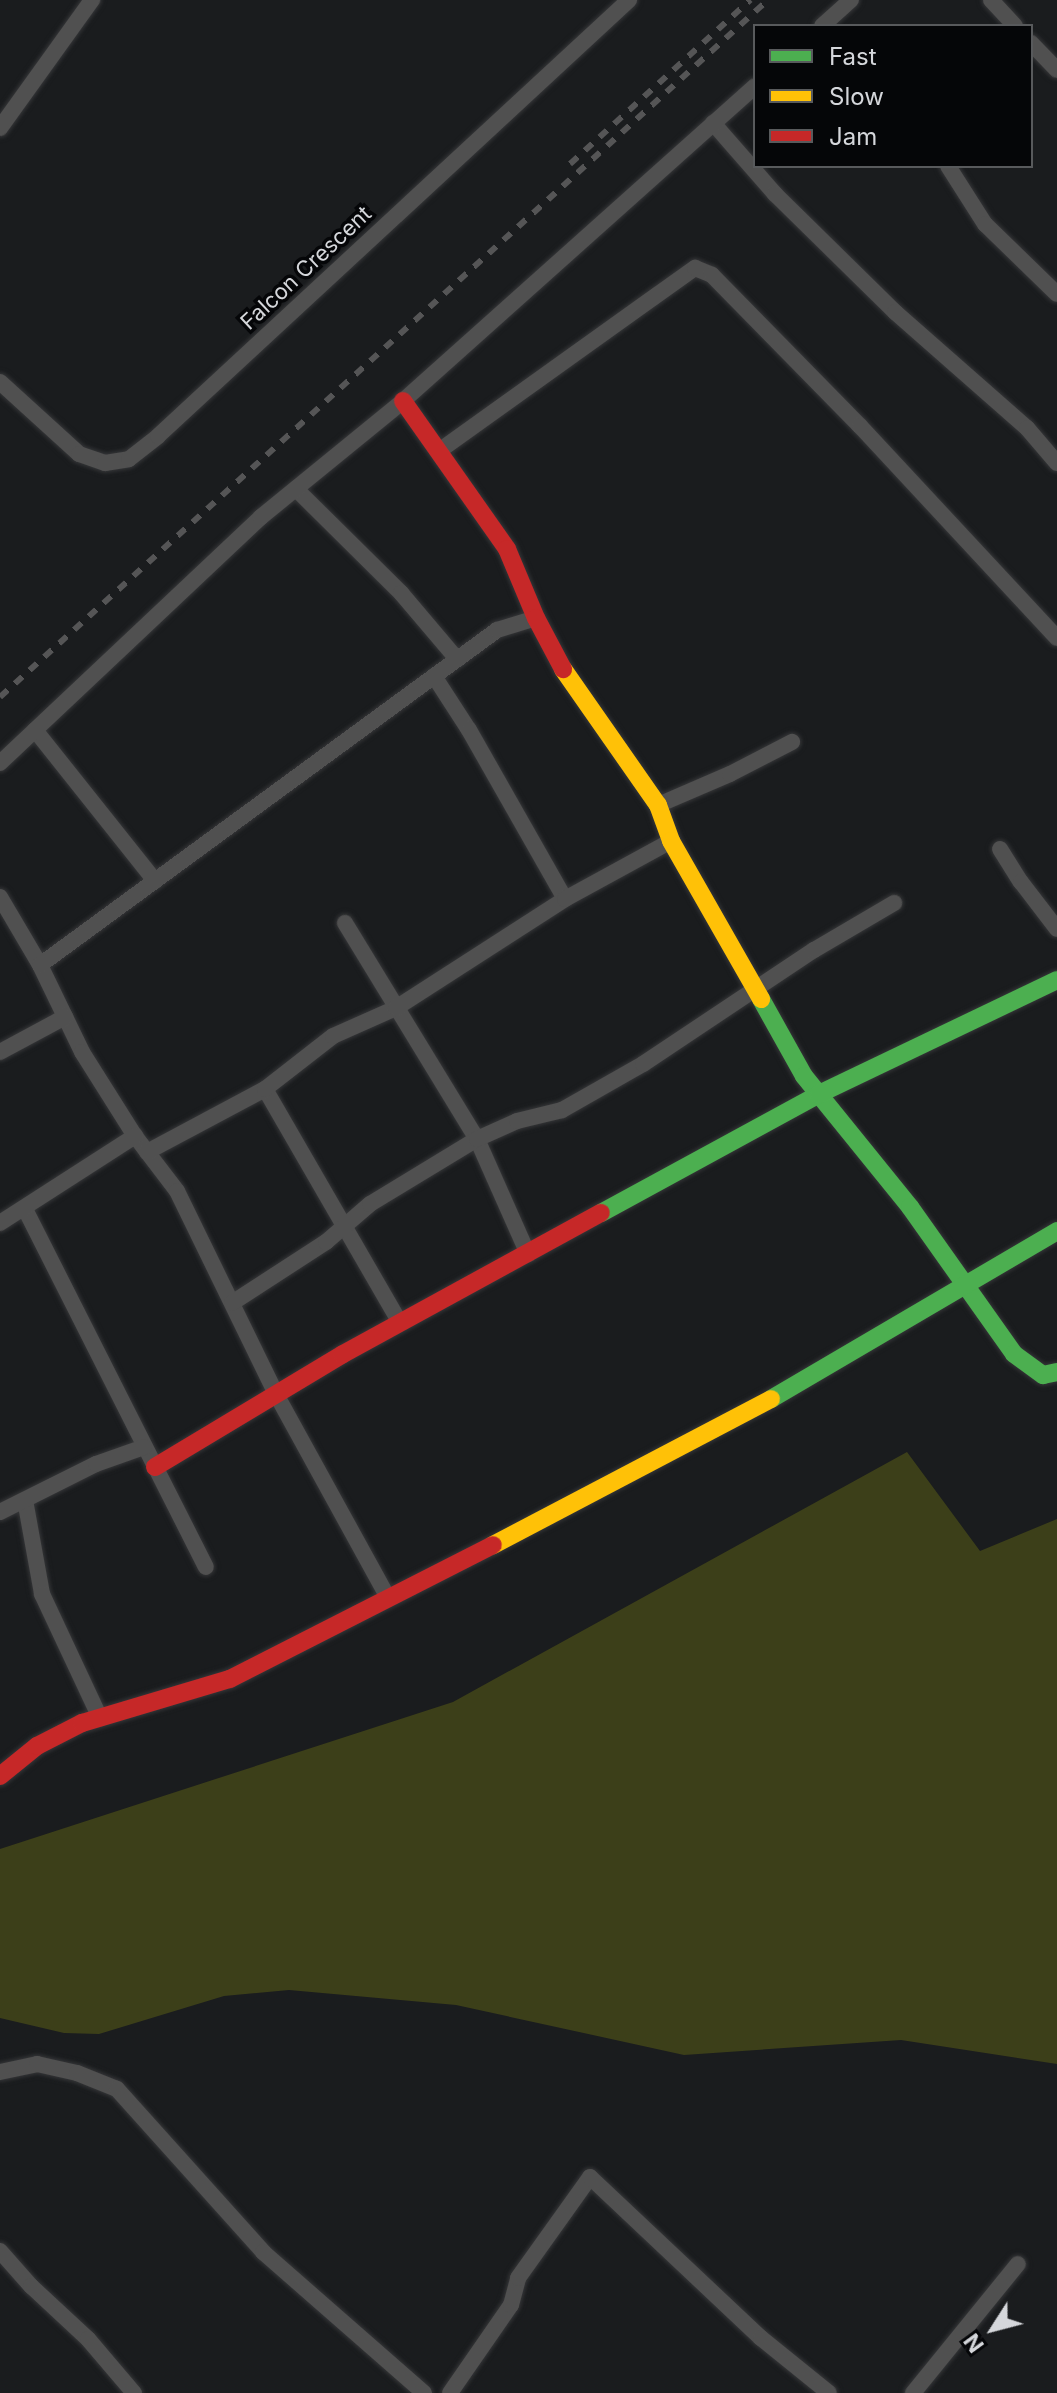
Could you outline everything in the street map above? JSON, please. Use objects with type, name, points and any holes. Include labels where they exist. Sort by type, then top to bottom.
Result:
[{"type":"street","points":[[0,128],[92,0]]},
{"type":"street","name":"Falcon Crescent","points":[[0,382],[79,454],[105,463],[129,459],[158,436],[629,0]]},
{"type":"street","points":[[829,24],[851,0]]},
{"type":"street","points":[[991,0],[1013,24]]},
{"type":"street","points":[[1033,45],[1057,70]]},
{"type":"street","points":[[0,763],[296,489],[403,401],[753,88]]},
{"type":"street","points":[[713,123],[775,194],[895,312],[1027,428],[1057,463]]},
{"type":"street","points":[[949,168],[985,224],[1057,294]]},
{"type":"street","points":[[439,451],[695,268],[712,275],[786,350],[1057,638]]},
{"type":"street","points":[[403,401],[507,549],[536,618],[565,673],[658,805],[671,841],[753,992],[819,1094],[910,1207],[1014,1354],[1050,1374]]},
{"type":"street","points":[[296,489],[401,593],[457,659]]},
{"type":"street","points":[[40,965],[497,630],[536,618]]},
{"type":"street","points":[[434,676],[469,730],[565,899]]},
{"type":"street","points":[[35,730],[155,881]]},
{"type":"street","points":[[658,805],[730,774],[792,742]]},
{"type":"street","points":[[147,1152],[265,1089],[333,1036],[396,1008],[565,899],[671,841]]},
{"type":"street","points":[[1000,849],[1057,929]]},
{"type":"street","points":[[0,897],[40,965],[82,1052],[135,1136],[177,1191],[276,1394],[388,1598]]},
{"type":"street","points":[[232,1303],[326,1242],[370,1204],[477,1139],[517,1121],[562,1110],[643,1064],[814,950],[894,903]]},
{"type":"street","points":[[345,923],[477,1139],[528,1254]]},
{"type":"street","points":[[155,1467],[400,1323],[819,1094],[1057,980]]},
{"type":"street","points":[[0,1052],[65,1017]]},
{"type":"street","points":[[265,1089],[400,1323]]},
{"type":"street","points":[[0,1223],[135,1136]]},
{"type":"street","points":[[25,1209],[206,1567]]},
{"type":"street","points":[[0,1776],[37,1746],[100,1718],[230,1679],[388,1598],[790,1389],[964,1283],[1057,1231]]},
{"type":"street","points":[[0,1512],[96,1464],[144,1447]]},
{"type":"street","points":[[25,1500],[42,1594],[100,1718]]},
{"type":"street","points":[[0,2072],[37,2064],[77,2073],[117,2089],[263,2252],[424,2393]]},
{"type":"street","points":[[450,2393],[511,2305],[518,2278],[590,2177],[761,2338],[829,2393]]},
{"type":"street","points":[[0,2251],[31,2286],[88,2339],[134,2393]]},
{"type":"street","points":[[915,2392],[1018,2264]]},
{"type":"green space","points":[[907,1452],[980,1551],[1057,1519],[1057,2064],[901,2040],[684,2055],[456,2005],[289,1990],[224,1996],[99,2034],[64,2033],[0,2018],[0,1849],[453,1702]]},
{"type":"railway","points":[[570,164],[750,0]]},
{"type":"railway","points":[[0,697],[768,0]]},
{"type":"traffic: fast","points":[[601,1213],[819,1094],[1057,980]]},
{"type":"traffic: fast","points":[[761,999],[804,1076],[910,1207],[1014,1354],[1043,1375],[1057,1372]]},
{"type":"traffic: fast","points":[[771,1399],[1057,1231]]},
{"type":"traffic: slow","points":[[563,669],[658,805],[671,841],[761,999]]},
{"type":"traffic: slow","points":[[493,1545],[771,1399]]},
{"type":"traffic: jam","points":[[403,401],[507,549],[536,618],[563,669]]},
{"type":"traffic: jam","points":[[155,1467],[343,1354],[601,1213]]},
{"type":"traffic: jam","points":[[0,1776],[37,1746],[82,1723],[230,1679],[493,1545]]}]
